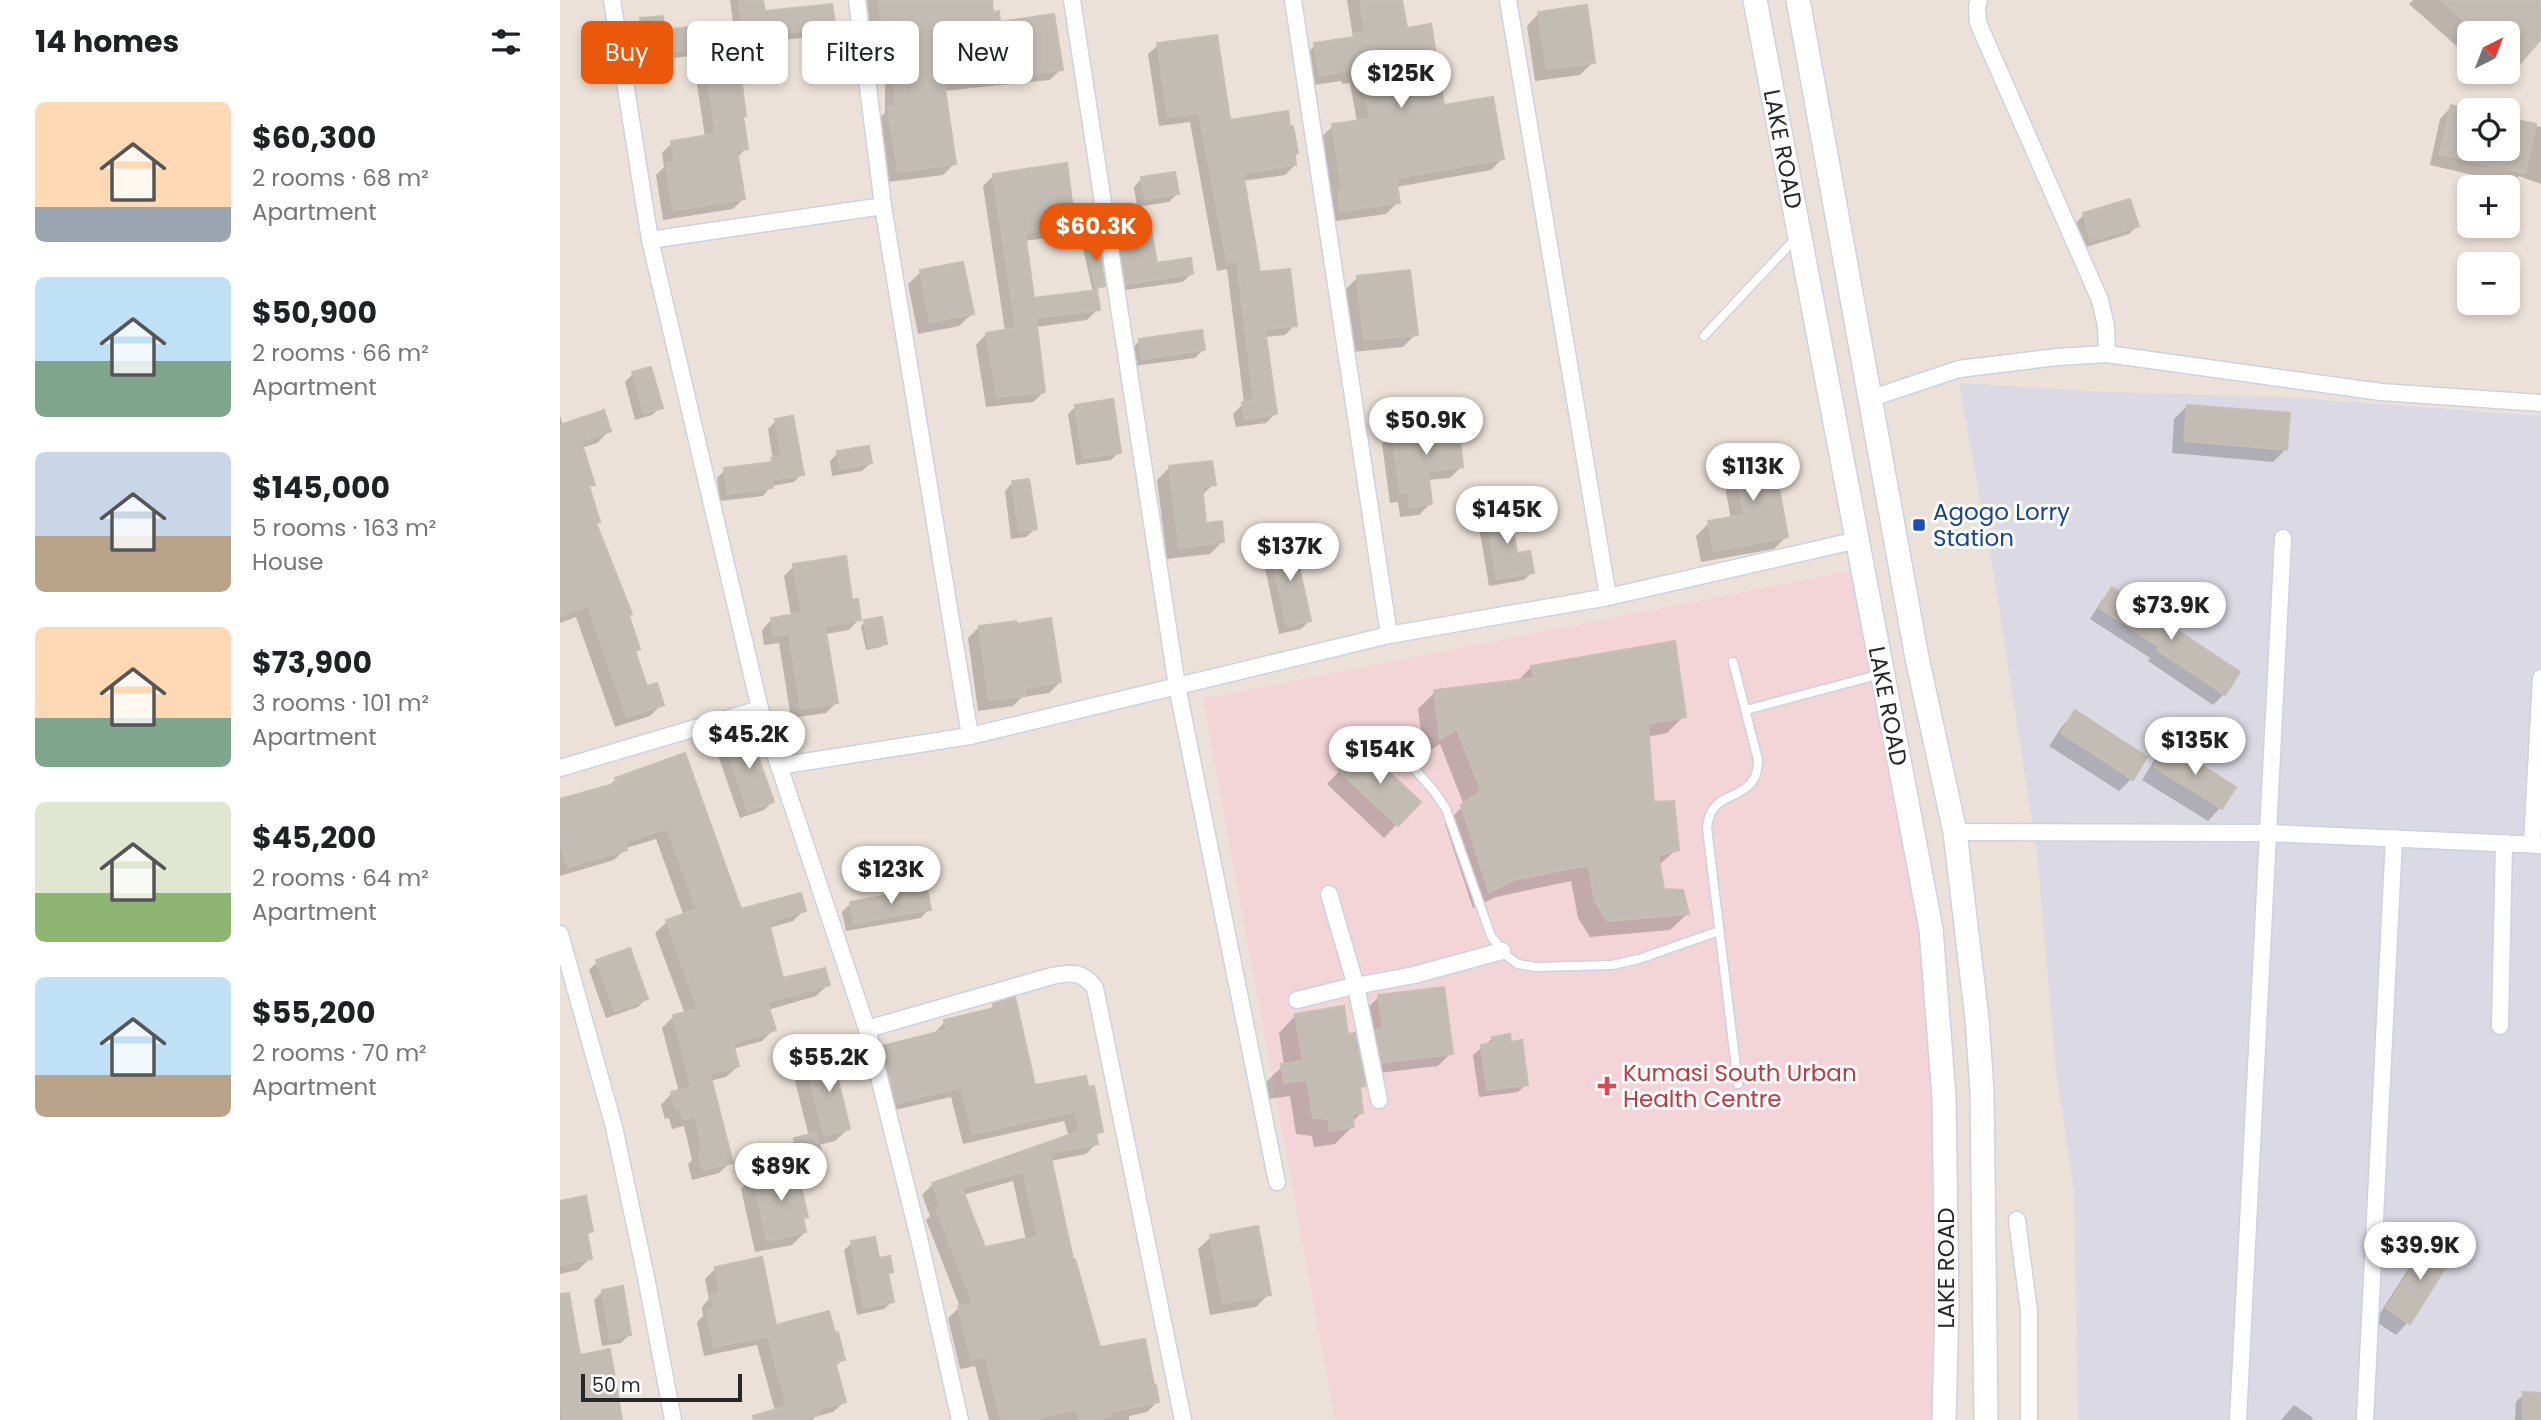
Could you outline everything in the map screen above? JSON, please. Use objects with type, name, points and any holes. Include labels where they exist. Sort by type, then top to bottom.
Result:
[{"type":"main road","name":"LAKE ROAD","points":[[1755,0],[1931,929],[1944,1097],[1947,1304],[1944,1420]]},
{"type":"main road","name":"LAKE ROAD","points":[[1798,0],[1917,657],[1955,832],[1977,1019],[1982,1091],[1986,1420]]},
{"type":"street","points":[[612,0],[650,240],[760,709],[867,1029],[919,1238],[960,1420]]},
{"type":"street","points":[[857,0],[883,206],[970,736]]},
{"type":"street","points":[[1072,0],[1177,686],[1277,1182]]},
{"type":"street","points":[[1293,0],[1389,635]]},
{"type":"street","points":[[1508,0],[1608,597]]},
{"type":"street","points":[[1979,0],[1978,23],[2100,300],[2108,354]]},
{"type":"street","points":[[650,240],[883,206]]},
{"type":"street","points":[[1869,399],[1959,369],[2057,357],[2108,354],[2381,392],[2541,403]]},
{"type":"street","points":[[2238,1420],[2283,538]]},
{"type":"street","points":[[779,766],[970,736],[1389,635],[1608,597],[1858,540]]},
{"type":"street","points":[[1955,832],[2268,833],[2536,844],[2541,678]]},
{"type":"street","points":[[560,768],[760,709]]},
{"type":"street","points":[[2365,1420],[2394,838]]},
{"type":"street","points":[[2500,1026],[2504,843]]},
{"type":"street","points":[[1329,894],[1356,986],[1379,1100]]},
{"type":"street","points":[[560,934],[614,1127],[673,1420]]},
{"type":"street","points":[[1297,1000],[1414,975],[1502,951]]},
{"type":"street","points":[[867,1029],[1052,976],[1072,972],[1089,979],[1095,988],[1184,1420]]},
{"type":"street","points":[[2017,1220],[2029,1311],[2029,1420]]},
{"type":"lane","points":[[1704,336],[1800,234]]},
{"type":"lane","points":[[1733,662],[1758,760],[1756,775],[1750,784],[1712,808],[1707,818],[1707,828],[1738,1084]]},
{"type":"lane","points":[[1746,710],[1881,674]]},
{"type":"lane","points":[[1388,738],[1446,809],[1492,936],[1502,951],[1518,964],[1536,967],[1612,965],[1639,959],[1719,931]]},
{"type":"shaded area","points":[[1959,383],[2104,392],[2283,397],[2541,416],[2541,1420],[2078,1420],[2074,1192],[2056,1070],[2037,853],[1995,581]]},
{"type":"shaded area","name":"Kumasi South Urban Health Centre","points":[[1850,571],[1933,965],[1945,1206],[1933,1420],[1335,1420],[1203,699]]},
{"type":"building","points":[[739,0],[763,0],[765,11],[832,4],[835,21],[802,21],[802,31],[788,32],[788,21],[742,21]]},
{"type":"building","points":[[879,0],[992,0],[993,12],[999,11],[1000,21],[933,21],[933,84],[944,84],[956,164],[898,172],[888,107],[895,106],[896,84],[919,84],[919,21],[881,21]]},
{"type":"building","points":[[1360,0],[1402,0],[1407,28],[1431,24],[1444,105],[1493,97],[1504,159],[1396,178],[1400,203],[1340,211],[1338,189],[1342,189],[1332,124],[1370,119],[1361,72],[1353,73],[1352,70],[1320,75],[1314,43],[1355,37],[1355,33],[1365,31]]},
{"type":"building","points":[[2441,0],[2541,0],[2541,39],[2520,64],[2520,21],[2465,21]]},
{"type":"building","points":[[1587,5],[1595,63],[1547,69],[1538,12]]},
{"type":"building","points":[[1054,14],[1063,70],[1033,73],[1033,21],[1007,21]]},
{"type":"building","points":[[663,16],[663,21],[640,21],[640,18]]},
{"type":"building","points":[[687,27],[687,50],[673,52],[673,29]]},
{"type":"building","points":[[1217,35],[1230,120],[1288,111],[1298,153],[1295,154],[1296,165],[1243,173],[1260,272],[1290,269],[1297,326],[1265,329],[1277,414],[1245,419],[1242,402],[1254,400],[1237,261],[1227,262],[1199,113],[1168,117],[1157,43]]},
{"type":"building","points":[[709,84],[742,84],[748,149],[737,151],[745,199],[673,210],[666,163],[675,162],[671,141],[716,134]]},
{"type":"building","points":[[2451,105],[2457,107],[2457,158],[2440,154]]},
{"type":"building","points":[[2520,121],[2536,124],[2525,173],[2471,161],[2520,161]]},
{"type":"building","points":[[1067,163],[1075,226],[1025,233],[1034,298],[1097,290],[1100,310],[1036,318],[1045,392],[997,397],[986,333],[1016,328],[993,174]]},
{"type":"building","points":[[1175,172],[1179,194],[1145,199],[1141,177]]},
{"type":"building","points":[[2130,199],[2139,226],[2091,241],[2083,213]]},
{"type":"building","points":[[1149,218],[1157,263],[1191,258],[1193,274],[1126,284],[1119,237],[1130,235],[1127,221]]},
{"type":"building","points":[[1098,241],[1105,286],[1096,288],[1086,243]]},
{"type":"building","points":[[963,262],[974,314],[930,322],[920,270]]},
{"type":"building","points":[[1410,270],[1418,335],[1364,340],[1357,276]]},
{"type":"building","points":[[1202,330],[1205,350],[1142,359],[1139,339]]},
{"type":"building","points":[[651,367],[663,408],[644,413],[632,372]]},
{"type":"building","points":[[1113,399],[1121,453],[1083,458],[1075,405]]},
{"type":"building","points":[[2187,405],[2290,413],[2287,450],[2184,441]]},
{"type":"building","points":[[604,410],[611,431],[581,441],[595,485],[589,486],[600,522],[596,523],[632,614],[629,616],[640,649],[635,651],[647,686],[657,683],[664,705],[627,717],[588,606],[560,616],[560,425]]},
{"type":"building","points":[[793,416],[804,475],[772,480],[773,488],[728,494],[724,468],[772,462],[771,458],[782,457],[775,419]]},
{"type":"building","points":[[1458,419],[1463,467],[1428,471],[1432,504],[1410,507],[1408,492],[1400,493],[1392,431]]},
{"type":"building","points":[[1771,444],[1788,537],[1714,551],[1708,521],[1744,515],[1732,451]]},
{"type":"building","points":[[869,446],[872,463],[840,469],[837,451]]},
{"type":"building","points":[[1212,461],[1216,485],[1202,486],[1206,523],[1222,521],[1224,542],[1179,548],[1169,466]]},
{"type":"building","points":[[1029,479],[1037,529],[1019,531],[1012,481]]},
{"type":"building","points":[[1509,507],[1517,553],[1530,551],[1534,573],[1497,579],[1486,511]]},
{"type":"building","points":[[1293,539],[1311,621],[1287,626],[1269,544]]},
{"type":"building","points":[[846,556],[852,600],[858,599],[861,620],[825,626],[838,703],[801,709],[789,634],[774,636],[771,618],[802,613],[793,564]]},
{"type":"building","points":[[2112,587],[2240,672],[2225,695],[2157,650],[2160,647],[2099,608]]},
{"type":"building","points":[[882,617],[887,644],[869,647],[864,620]]},
{"type":"building","points":[[1051,618],[1061,682],[1025,688],[1026,696],[989,700],[979,626],[1016,621],[1017,624]]},
{"type":"building","points":[[1675,641],[1686,717],[1648,724],[1654,802],[1674,801],[1679,850],[1658,855],[1664,889],[1683,890],[1689,914],[1607,921],[1595,901],[1588,865],[1514,880],[1489,892],[1461,805],[1481,791],[1457,729],[1440,739],[1434,690],[1535,678],[1531,666]]},
{"type":"building","points":[[2075,710],[2147,757],[2133,780],[2061,733]]},
{"type":"building","points":[[749,731],[774,802],[748,811],[724,740]]},
{"type":"building","points":[[2168,744],[2236,787],[2222,809],[2154,767]]},
{"type":"building","points":[[1361,746],[1421,802],[1398,826],[1338,770]]},
{"type":"building","points":[[685,753],[741,909],[801,893],[806,911],[769,923],[783,978],[825,968],[830,985],[767,1002],[776,1030],[733,1043],[739,1066],[710,1074],[733,1163],[703,1170],[699,1151],[703,1150],[695,1116],[683,1119],[680,1108],[676,1109],[671,1092],[691,1087],[673,1015],[698,1009],[666,920],[697,909],[667,828],[625,842],[627,850],[568,867],[560,841],[560,799],[617,783],[615,778]]},
{"type":"building","points":[[927,888],[931,910],[854,923],[850,902]]},
{"type":"building","points":[[630,948],[648,999],[615,1011],[596,960]]},
{"type":"building","points":[[1444,987],[1453,1054],[1382,1063],[1376,1030],[1383,1029],[1378,995]]},
{"type":"building","points":[[1015,997],[1035,1085],[1086,1076],[1088,1087],[1094,1086],[1103,1132],[1096,1133],[1098,1144],[1050,1153],[1073,1259],[1100,1347],[1145,1339],[1159,1402],[1110,1412],[1111,1416],[1095,1420],[1080,1420],[1077,1409],[1041,1417],[1041,1420],[1001,1420],[986,1356],[971,1360],[958,1306],[973,1303],[936,1208],[941,1206],[932,1183],[1080,1131],[1075,1111],[973,1134],[961,1087],[896,1103],[882,1046],[946,1030],[944,1020],[994,1008],[993,1004]],"holes":[[[1023,1172],[1038,1236],[985,1247],[962,1188]]]},
{"type":"building","points":[[1344,1006],[1348,1034],[1355,1033],[1366,1086],[1360,1087],[1363,1113],[1352,1114],[1354,1127],[1330,1131],[1328,1119],[1313,1118],[1307,1080],[1284,1083],[1281,1064],[1303,1061],[1295,1014]]},
{"type":"building","points":[[1510,1034],[1511,1042],[1522,1040],[1528,1085],[1487,1090],[1481,1045],[1493,1043],[1492,1037]]},
{"type":"building","points":[[839,1055],[843,1074],[837,1076],[850,1129],[824,1135],[806,1063]]},
{"type":"building","points":[[816,1133],[821,1151],[799,1157],[794,1138]]},
{"type":"building","points":[[796,1165],[808,1217],[803,1218],[806,1232],[767,1241],[753,1175]]},
{"type":"building","points":[[586,1196],[593,1231],[587,1233],[592,1259],[560,1265],[560,1201]]},
{"type":"building","points":[[1258,1226],[1271,1295],[1223,1303],[1210,1235]]},
{"type":"building","points":[[875,1237],[879,1258],[890,1256],[893,1272],[888,1273],[894,1302],[864,1308],[851,1241]]},
{"type":"building","points":[[2430,1240],[2454,1254],[2410,1324],[2386,1308]]},
{"type":"building","points":[[762,1257],[776,1325],[829,1311],[835,1333],[838,1332],[845,1360],[835,1362],[846,1402],[818,1409],[819,1415],[800,1420],[754,1420],[753,1416],[787,1406],[768,1336],[714,1347],[707,1310],[714,1309],[711,1295],[720,1293],[715,1267]]},
{"type":"building","points":[[623,1286],[631,1335],[610,1339],[602,1290]]},
{"type":"building","points":[[569,1293],[580,1355],[610,1349],[622,1420],[564,1420],[560,1399],[560,1294]]},
{"type":"building","points":[[2523,1392],[2541,1393],[2541,1420],[2523,1420]]},
{"type":"place","name":"Agogo Lorry Station","points":[[1919,525]]},
{"type":"place","name":"Kumasi South Urban Health Centre","points":[[1607,1086]]}]
